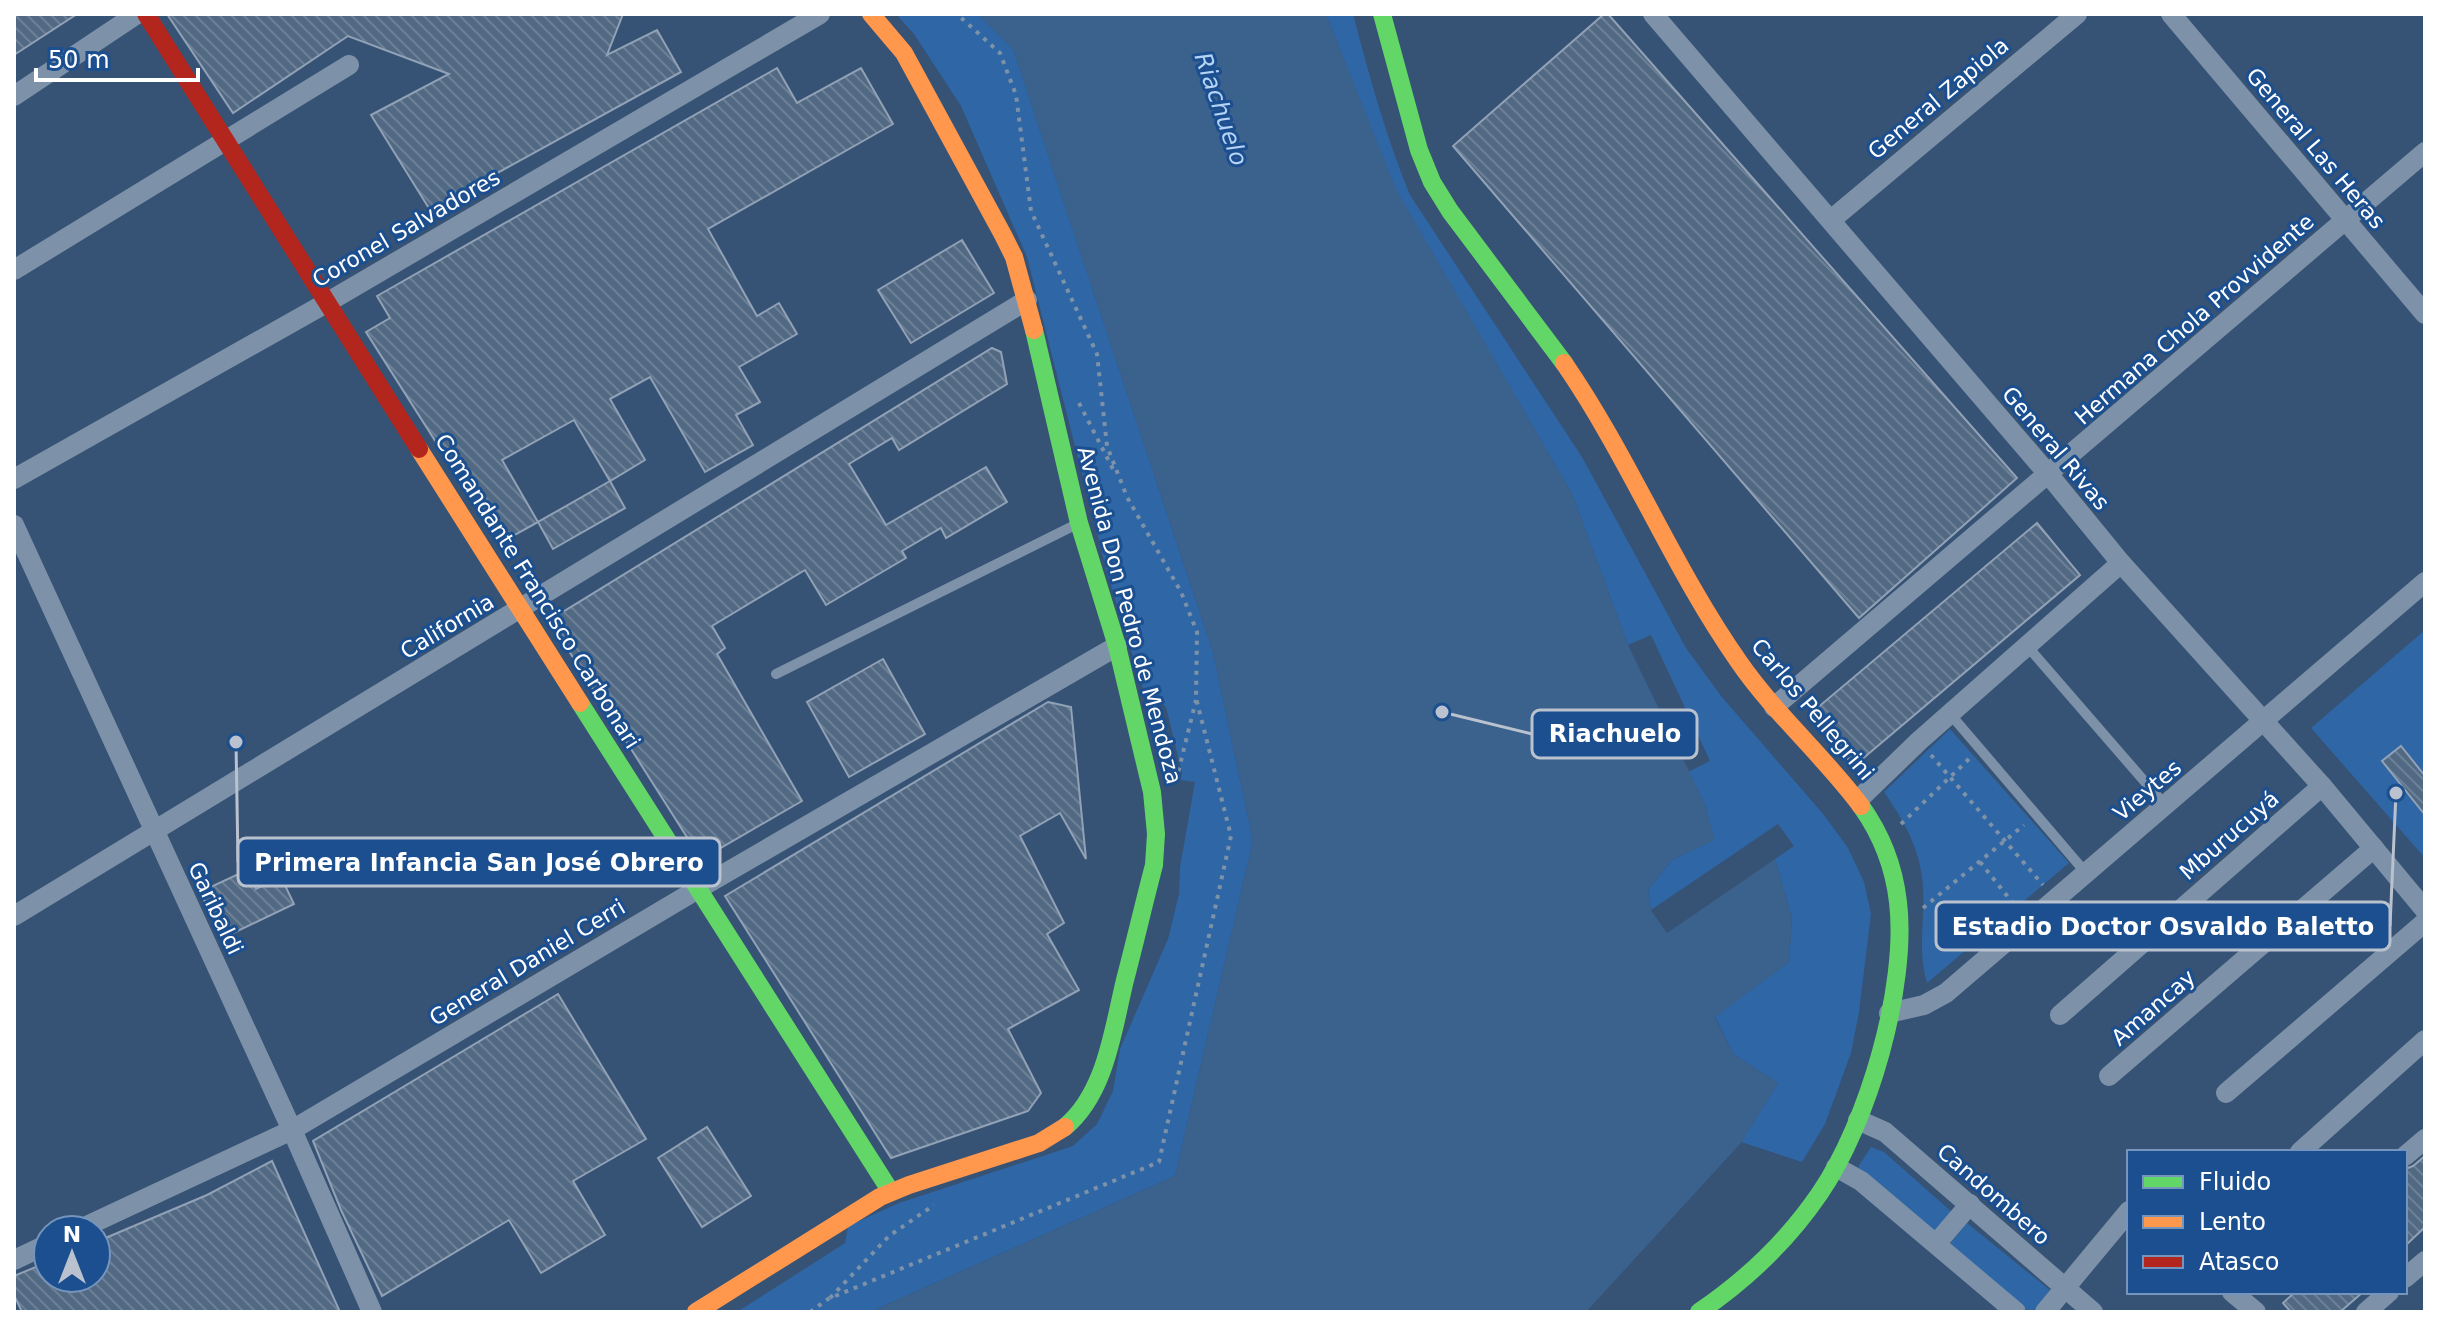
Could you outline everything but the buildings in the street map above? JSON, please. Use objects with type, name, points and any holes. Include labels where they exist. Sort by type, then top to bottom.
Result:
[{"type":"street","points":[[14,96],[137,14]]},
{"type":"street","name":"Comandante Francisco Carbonari","points":[[146,14],[891,1192]]},
{"type":"street","name":"Coronel Salvadores","points":[[14,479],[328,302],[820,14]]},
{"type":"street","name":"Avenida Don Pedro de Mendoza","points":[[696,1312],[867,1204],[891,1192],[1054,1136],[1076,1118],[1105,1062],[1154,865],[1156,834],[1152,792],[1117,646],[1079,523],[1027,300],[1014,257],[904,53],[871,14]]},
{"type":"street","name":"Carlos Pellegrini","points":[[1382,14],[1430,179],[1589,400],[1705,608],[1741,664],[1774,707],[1858,800],[1882,842],[1893,870],[1899,927],[1889,1013],[1858,1120],[1836,1167],[1807,1213],[1715,1302],[1699,1312]]},
{"type":"street","name":"General Rivas","points":[[1653,14],[2121,563],[2322,786],[2425,910]]},
{"type":"street","name":"General Zapiola","points":[[1831,220],[2077,14]]},
{"type":"street","name":"General Las Heras","points":[[2171,14],[2425,314]]},
{"type":"street","points":[[14,270],[349,65]]},
{"type":"street","name":"Hermana Chola Provvidente","points":[[1774,707],[2425,152]]},
{"type":"street","name":"California","points":[[14,916],[1027,300]]},
{"type":"street","name":"Garibaldi","points":[[14,525],[292,1130],[372,1312]]},
{"type":"street","points":[[1858,800],[1919,741],[2121,563]]},
{"type":"street","name":"Vieytes","points":[[1889,1013],[1924,1005],[1946,993],[2425,582]]},
{"type":"street","name":"General Daniel Cerri","points":[[112,1214],[292,1130],[698,889],[1117,646]]},
{"type":"street","name":"Mburucuyá","points":[[2060,1015],[2322,786]]},
{"type":"street","name":"Amancay","points":[[2109,1076],[2374,848]]},
{"type":"street","points":[[2226,1093],[2425,922]]},
{"type":"street","points":[[2302,1150],[2425,1040]]},
{"type":"street","name":"Candombero","points":[[1858,1120],[1885,1132],[2093,1312]]},
{"type":"street","points":[[2407,1154],[2425,1139]]},
{"type":"street","points":[[1836,1167],[1861,1181],[2016,1312]]},
{"type":"street","points":[[1936,1244],[1970,1204]]},
{"type":"street","points":[[2045,1312],[2127,1213]]},
{"type":"street","points":[[2407,1276],[2425,1261]]},
{"type":"street","points":[[2234,1294],[2256,1312]]},
{"type":"street","points":[[2366,1312],[2387,1294]]},
{"type":"lane","points":[[776,674],[1079,523]]},
{"type":"lane","points":[[2028,647],[2166,805]]},
{"type":"lane","points":[[1951,715],[2086,873]]},
{"type":"path","points":[[828,1299],[1159,1162],[1231,836],[1196,698],[1197,632],[1181,592],[1127,497],[1107,446],[1097,354],[1031,211],[1016,95],[1000,53],[957,14]]},
{"type":"path","points":[[1919,741],[2055,899]]},
{"type":"path","points":[[1882,842],[1980,749]]},
{"type":"path","points":[[1899,927],[2035,814]]},
{"type":"path","points":[[1980,862],[2028,922]]},
{"type":"path","points":[[810,1312],[828,1299],[889,1236],[937,1203]]},
{"type":"shaded area","points":[[896,14],[978,14],[1013,49],[1213,652],[1253,841],[1175,1176],[870,1312],[737,1312],[845,1243],[848,1226],[899,1203],[1073,1146],[1097,1124],[1113,1091],[1120,1049],[1168,939],[1179,894],[1180,867],[1195,782],[1180,780],[1182,773],[1166,707],[1143,688],[1108,576],[1027,257],[961,106],[914,34]]},
{"type":"shaded area","points":[[1326,14],[1353,14],[1386,128],[1410,195],[1582,457],[1686,648],[1721,696],[1824,815],[1848,848],[1864,882],[1871,914],[1851,1053],[1825,1124],[1802,1162],[1741,1142],[1778,1083],[1733,1054],[1715,1016],[1789,962],[1792,918],[1775,859],[1794,846],[1778,824],[1651,910],[1648,890],[1672,860],[1714,840],[1705,804],[1688,772],[1710,761],[1651,635],[1628,645],[1572,494],[1395,189]]},
{"type":"shaded area","points":[[2425,630],[2425,858],[2311,728]]},
{"type":"shaded area","points":[[1950,729],[2069,863],[1927,983],[1922,957],[1923,890],[1920,865],[1908,832],[1884,792]]},
{"type":"shaded area","points":[[1871,1147],[1884,1152],[1953,1213],[1935,1236],[1858,1167]]},
{"type":"shaded area","points":[[1967,1223],[2051,1291],[2034,1312],[2030,1312],[1948,1246]]},
{"type":"water","name":"Riachuelo","points":[[978,14],[1326,14],[1396,189],[1572,494],[1628,645],[1705,804],[1715,840],[1672,860],[1648,890],[1651,910],[1667,933],[1775,859],[1792,918],[1789,962],[1715,1017],[1733,1054],[1778,1083],[1741,1143],[1586,1312],[870,1312],[1175,1176],[1253,841],[1213,652],[1013,49]]},
{"type":"traffic: fast","points":[[1382,14],[1419,150],[1432,182],[1450,211],[1564,363]]},
{"type":"traffic: fast","points":[[1034,330],[1079,523],[1117,646],[1152,792],[1156,834],[1154,865],[1106,1059],[1090,1097],[1065,1127]]},
{"type":"traffic: fast","points":[[580,703],[891,1192]]},
{"type":"traffic: fast","points":[[1699,1312],[1765,1258],[1820,1193],[1854,1130],[1881,1053],[1897,973],[1898,902],[1890,864],[1875,828],[1861,806]]},
{"type":"traffic: slow","points":[[871,14],[904,53],[1003,235],[1014,257],[1034,330]]},
{"type":"traffic: slow","points":[[1564,363],[1610,437],[1693,589],[1739,662],[1861,806]]},
{"type":"traffic: slow","points":[[419,449],[580,703]]},
{"type":"traffic: slow","points":[[696,1312],[880,1197],[1039,1143],[1065,1127]]},
{"type":"traffic: jam","points":[[146,14],[419,449]]},
{"type":"place","name":"Riachuelo","points":[[1442,712]]},
{"type":"place","name":"Primera Infancia San José Obrero","points":[[236,742]]},
{"type":"place","name":"Estadio Doctor Osvaldo Baletto","points":[[2396,793]]}]
